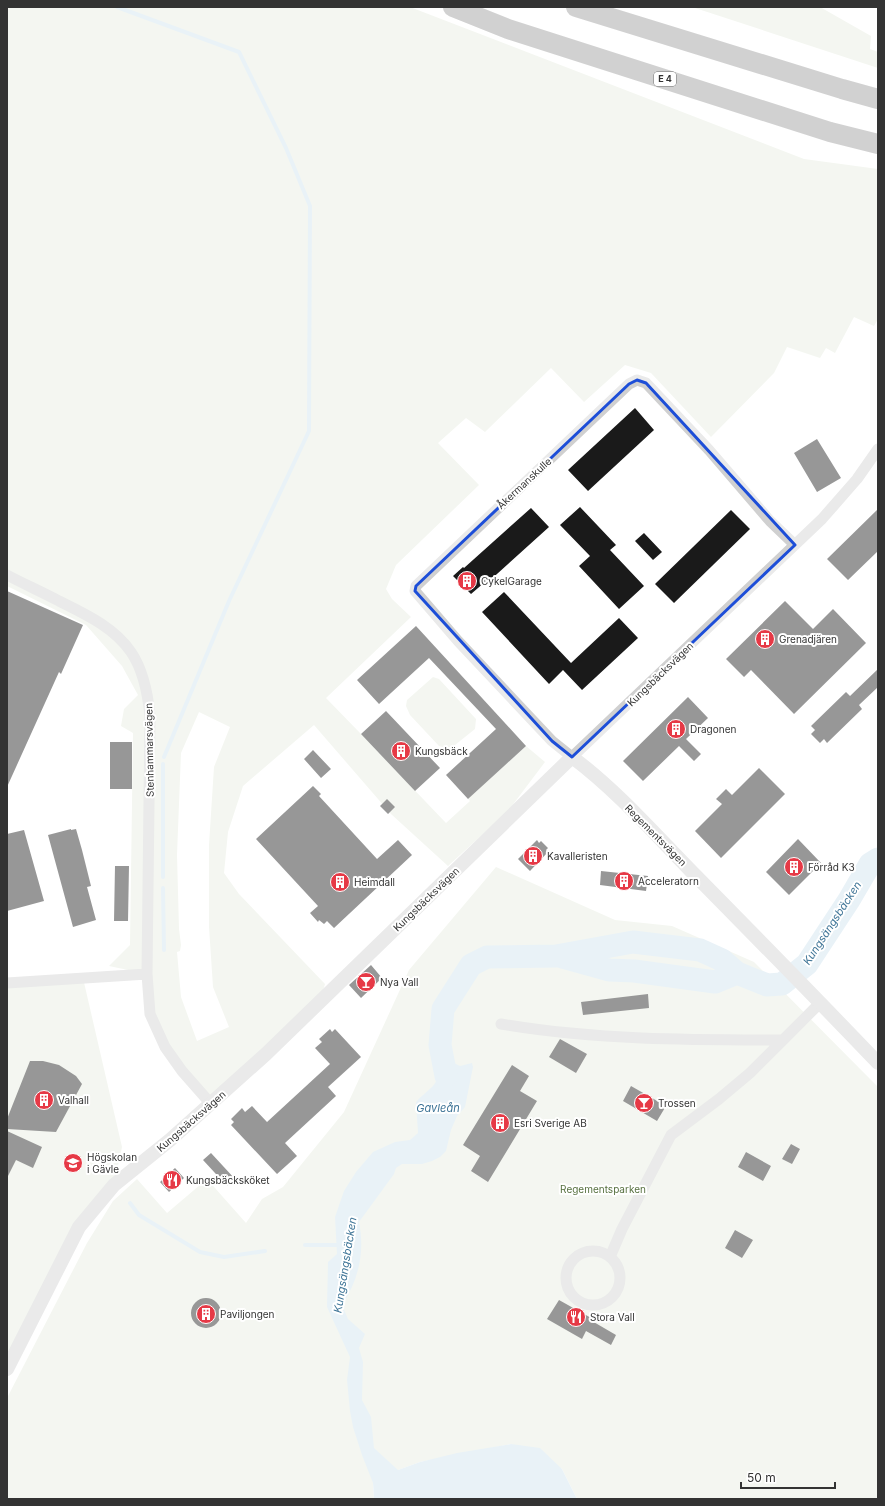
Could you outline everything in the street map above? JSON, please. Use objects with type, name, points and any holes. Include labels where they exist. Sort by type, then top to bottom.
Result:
[{"type":"highway","name":"E 4","points":[[453,7],[508,29],[830,132],[878,144]]},
{"type":"highway","points":[[576,7],[842,90],[878,99]]},
{"type":"street","name":"Åkermanskulle","points":[[572,757],[552,741],[458,641],[418,596],[415,591],[416,586],[629,384],[637,380],[646,383],[709,450],[770,521],[795,545]]},
{"type":"street","name":"Kungsbäcksvägen","points":[[7,1370],[79,1226],[114,1186],[170,1140],[266,1054],[572,757],[795,545],[841,498],[878,449]]},
{"type":"street","name":"Stenhammarsvägen","points":[[7,575],[86,614],[102,625],[116,636],[131,652],[143,678],[148,703],[150,730],[147,974],[150,1014],[165,1047],[182,1071],[210,1104]]},
{"type":"street","name":"Regementsvägen","points":[[572,757],[594,774],[626,805],[790,970],[878,1063]]},
{"type":"street","points":[[7,983],[147,974]]},
{"type":"street","points":[[610,1257],[622,1228],[671,1135],[719,1099],[750,1073],[820,1003]]},
{"type":"street","points":[[501,1024],[540,1031],[628,1037],[710,1040],[783,1040]]},
{"type":"street","points":[[591,1251],[603,1253],[610,1257],[616,1263],[620,1280],[618,1288],[613,1295],[607,1301],[599,1304],[586,1304],[575,1298],[566,1284],[567,1271],[573,1260],[579,1254],[591,1251]]},
{"type":"highlighted area","points":[[637,380],[646,383],[795,545],[572,757],[552,741],[415,591],[416,586],[629,384]]},
{"type":"green space","points":[[7,7],[410,7],[804,159],[878,169],[878,319],[874,326],[854,317],[835,353],[826,348],[820,358],[787,347],[774,373],[711,437],[651,373],[625,365],[584,402],[551,368],[485,432],[466,418],[438,443],[479,485],[396,565],[386,589],[392,599],[411,617],[326,698],[446,823],[470,801],[468,799],[526,746],[545,762],[508,811],[448,866],[391,814],[314,725],[243,786],[228,832],[224,873],[239,894],[325,984],[319,1004],[211,1104],[182,1071],[150,1014],[147,974],[109,966],[130,945],[133,733],[121,726],[124,709],[138,695],[122,666],[86,625],[7,586]],"holes":[[[199,712],[230,727],[214,767],[209,845],[209,927],[213,987],[229,1027],[197,1041],[181,997],[177,952],[180,951],[181,945],[179,929],[177,855],[181,753]]]},
{"type":"green space","points":[[692,7],[820,7],[871,36],[870,49],[878,52],[878,68]]},
{"type":"green space","points":[[433,677],[439,679],[476,719],[475,729],[450,749],[439,746],[410,715],[406,706],[407,700]]},
{"type":"green space","name":"Regementsparken","points":[[496,867],[615,920],[672,926],[754,962],[878,1087],[878,1499],[577,1499],[562,1469],[511,1444],[420,1462],[382,1476],[373,1484],[374,1499],[7,1499],[7,1398],[87,1243],[113,1201],[137,1179],[167,1213],[207,1179],[246,1223],[262,1199],[283,1187],[344,1112],[409,970]]},
{"type":"green space","name":"Högskolan i Gävle","points":[[83,978],[122,1147],[114,1185],[79,1227],[7,1371],[7,983]]},
{"type":"water","name":"Gavleån","points":[[431,1045],[445,1045],[454,1063],[460,1066],[472,1063],[473,1067],[465,1107],[457,1116],[451,1130],[446,1151],[440,1157],[432,1161],[422,1164],[402,1164],[396,1168],[394,1174],[359,1222],[361,1233],[361,1255],[359,1265],[353,1285],[342,1305],[348,1319],[365,1334],[359,1348],[363,1362],[362,1400],[371,1417],[374,1448],[398,1470],[420,1462],[457,1453],[511,1444],[540,1448],[562,1469],[577,1499],[374,1499],[373,1483],[353,1427],[350,1411],[347,1380],[350,1357],[327,1307],[328,1262],[337,1254],[335,1217],[344,1191],[356,1172],[373,1152],[395,1142],[410,1140],[418,1133],[416,1102],[436,1082],[438,1072],[438,1066]]},
{"type":"building","points":[[635,408],[654,430],[588,491],[568,470]]},
{"type":"building","points":[[817,439],[841,478],[817,492],[794,453]]},
{"type":"building","points":[[580,507],[616,545],[610,550],[644,586],[619,609],[579,566],[590,556],[560,525]]},
{"type":"building","points":[[531,508],[549,527],[487,583],[485,582],[471,594],[453,576]]},
{"type":"building","points":[[878,509],[878,551],[848,580],[827,559]]},
{"type":"building","points":[[731,510],[750,529],[674,603],[655,584]]},
{"type":"building","points":[[644,533],[662,552],[653,560],[635,541]]},
{"type":"building","points":[[7,591],[83,625],[61,674],[59,672],[7,787]]},
{"type":"building","points":[[504,592],[571,663],[619,618],[638,638],[582,690],[563,670],[549,684],[482,612]]},
{"type":"building","points":[[785,601],[813,629],[833,609],[866,643],[794,714],[751,670],[744,677],[726,659]]},
{"type":"building","points":[[416,626],[526,746],[468,799],[446,775],[496,729],[429,658],[379,704],[357,680]]},
{"type":"building","points":[[878,669],[878,687],[859,705],[862,709],[827,743],[824,739],[820,743],[811,734],[815,730],[811,726],[846,692],[850,696]]},
{"type":"building","name":"Dragonen","points":[[688,697],[708,718],[686,739],[701,754],[694,761],[679,746],[643,781],[623,761]]},
{"type":"building","name":"Kungsbäck","points":[[386,711],[440,768],[415,791],[361,734]]},
{"type":"building","points":[[110,742],[132,742],[132,789],[110,789]]},
{"type":"building","points":[[313,750],[331,769],[321,778],[304,759]]},
{"type":"building","points":[[759,768],[785,794],[721,858],[695,831],[722,804],[716,799],[726,789],[732,795]]},
{"type":"building","name":"Heimdall","points":[[313,786],[321,794],[319,796],[377,859],[398,840],[412,855],[334,928],[327,921],[324,924],[319,920],[318,922],[310,913],[318,906],[256,839]]},
{"type":"building","points":[[387,799],[395,807],[388,814],[380,806]]},
{"type":"building","points":[[76,829],[82,850],[91,886],[87,887],[96,920],[73,927],[48,835]]},
{"type":"building","points":[[24,830],[44,901],[7,911],[7,834]]},
{"type":"building","name":"Förråd K3","points":[[798,839],[821,863],[789,895],[766,872]]},
{"type":"building","name":"Kavalleristen","points":[[537,840],[539,843],[541,841],[548,848],[546,850],[548,852],[530,871],[518,859]]},
{"type":"building","points":[[115,866],[129,866],[128,921],[114,921]]},
{"type":"building","name":"Acceleratorn","points":[[601,871],[648,876],[646,891],[600,885]]},
{"type":"building","name":"Nya Vall","points":[[371,965],[382,978],[361,998],[349,985]]},
{"type":"building","points":[[648,994],[649,1008],[583,1015],[581,1002]]},
{"type":"building","points":[[330,1029],[332,1032],[335,1029],[361,1057],[328,1087],[336,1096],[285,1143],[297,1156],[277,1174],[231,1125],[234,1122],[231,1119],[242,1108],[245,1112],[252,1106],[267,1122],[330,1064],[315,1048],[322,1042],[319,1039]]},
{"type":"building","points":[[560,1039],[587,1054],[576,1073],[549,1057]]},
{"type":"building","name":"Valhall","points":[[30,1061],[43,1061],[59,1065],[76,1076],[82,1084],[56,1132],[7,1129],[7,1119]]},
{"type":"building","name":"Esri Sverige AB","points":[[512,1065],[529,1076],[520,1091],[537,1101],[488,1182],[471,1171],[480,1156],[463,1145]]},
{"type":"building","name":"Trossen","points":[[631,1086],[666,1106],[657,1121],[623,1101]]},
{"type":"building","points":[[7,1131],[42,1147],[33,1168],[16,1160],[7,1178]]},
{"type":"building","points":[[791,1144],[800,1149],[792,1164],[782,1159]]},
{"type":"building","points":[[746,1152],[771,1166],[763,1181],[738,1167]]},
{"type":"building","points":[[211,1153],[235,1179],[227,1186],[203,1160]]},
{"type":"building","name":"Kungsbäcksköket","points":[[175,1168],[184,1178],[169,1192],[160,1182]]},
{"type":"building","points":[[735,1230],[753,1240],[742,1258],[725,1248]]},
{"type":"building","name":"Paviljongen","points":[[206,1298],[212,1299],[220,1307],[220,1319],[212,1327],[206,1328],[200,1327],[192,1319],[191,1313],[192,1307],[200,1299]]},
{"type":"building","points":[[559,1300],[593,1319],[592,1321],[616,1335],[611,1345],[586,1331],[582,1339],[547,1319]]},
{"type":"waterway","points":[[117,7],[239,52],[286,148],[310,206],[309,431],[229,601],[164,757]]},
{"type":"waterway","points":[[163,764],[163,877]]},
{"type":"waterway","name":"Kungsängsbäcken","points":[[446,1076],[440,1045],[443,1009],[471,965],[487,957],[556,956],[633,942],[700,950],[722,960],[737,973],[767,985],[782,984],[807,964],[849,900],[870,864],[878,859]]},
{"type":"waterway","points":[[163,888],[164,950]]},
{"type":"waterway","name":"Kungsängsbäcken","points":[[562,957],[609,970],[634,971],[715,982],[737,973]]},
{"type":"waterway","points":[[130,1203],[139,1215],[200,1252],[224,1257],[265,1251]]},
{"type":"waterway","points":[[305,1245],[340,1245]]},
{"type":"place","name":"CykelGarage","points":[[467,581]]},
{"type":"place","name":"Grenadjären","points":[[765,639]]},
{"type":"place","name":"Dragonen","points":[[676,729]]},
{"type":"place","name":"Kungsbäck","points":[[401,751]]},
{"type":"place","name":"Kavalleristen","points":[[533,856]]},
{"type":"place","name":"Förråd K3","points":[[794,867]]},
{"type":"place","name":"Acceleratorn","points":[[624,881]]},
{"type":"place","name":"Heimdall","points":[[340,882]]},
{"type":"place","name":"Nya Vall","points":[[366,982]]},
{"type":"place","name":"Valhall","points":[[44,1100]]},
{"type":"place","name":"Trossen","points":[[644,1103]]},
{"type":"place","name":"Esri Sverige AB","points":[[500,1123]]},
{"type":"place","name":"Högskolan i Gävle","points":[[73,1163]]},
{"type":"place","name":"Kungsbäcksköket","points":[[172,1180]]},
{"type":"place","name":"Paviljongen","points":[[206,1314]]},
{"type":"place","name":"Stora Vall","points":[[576,1317]]}]
